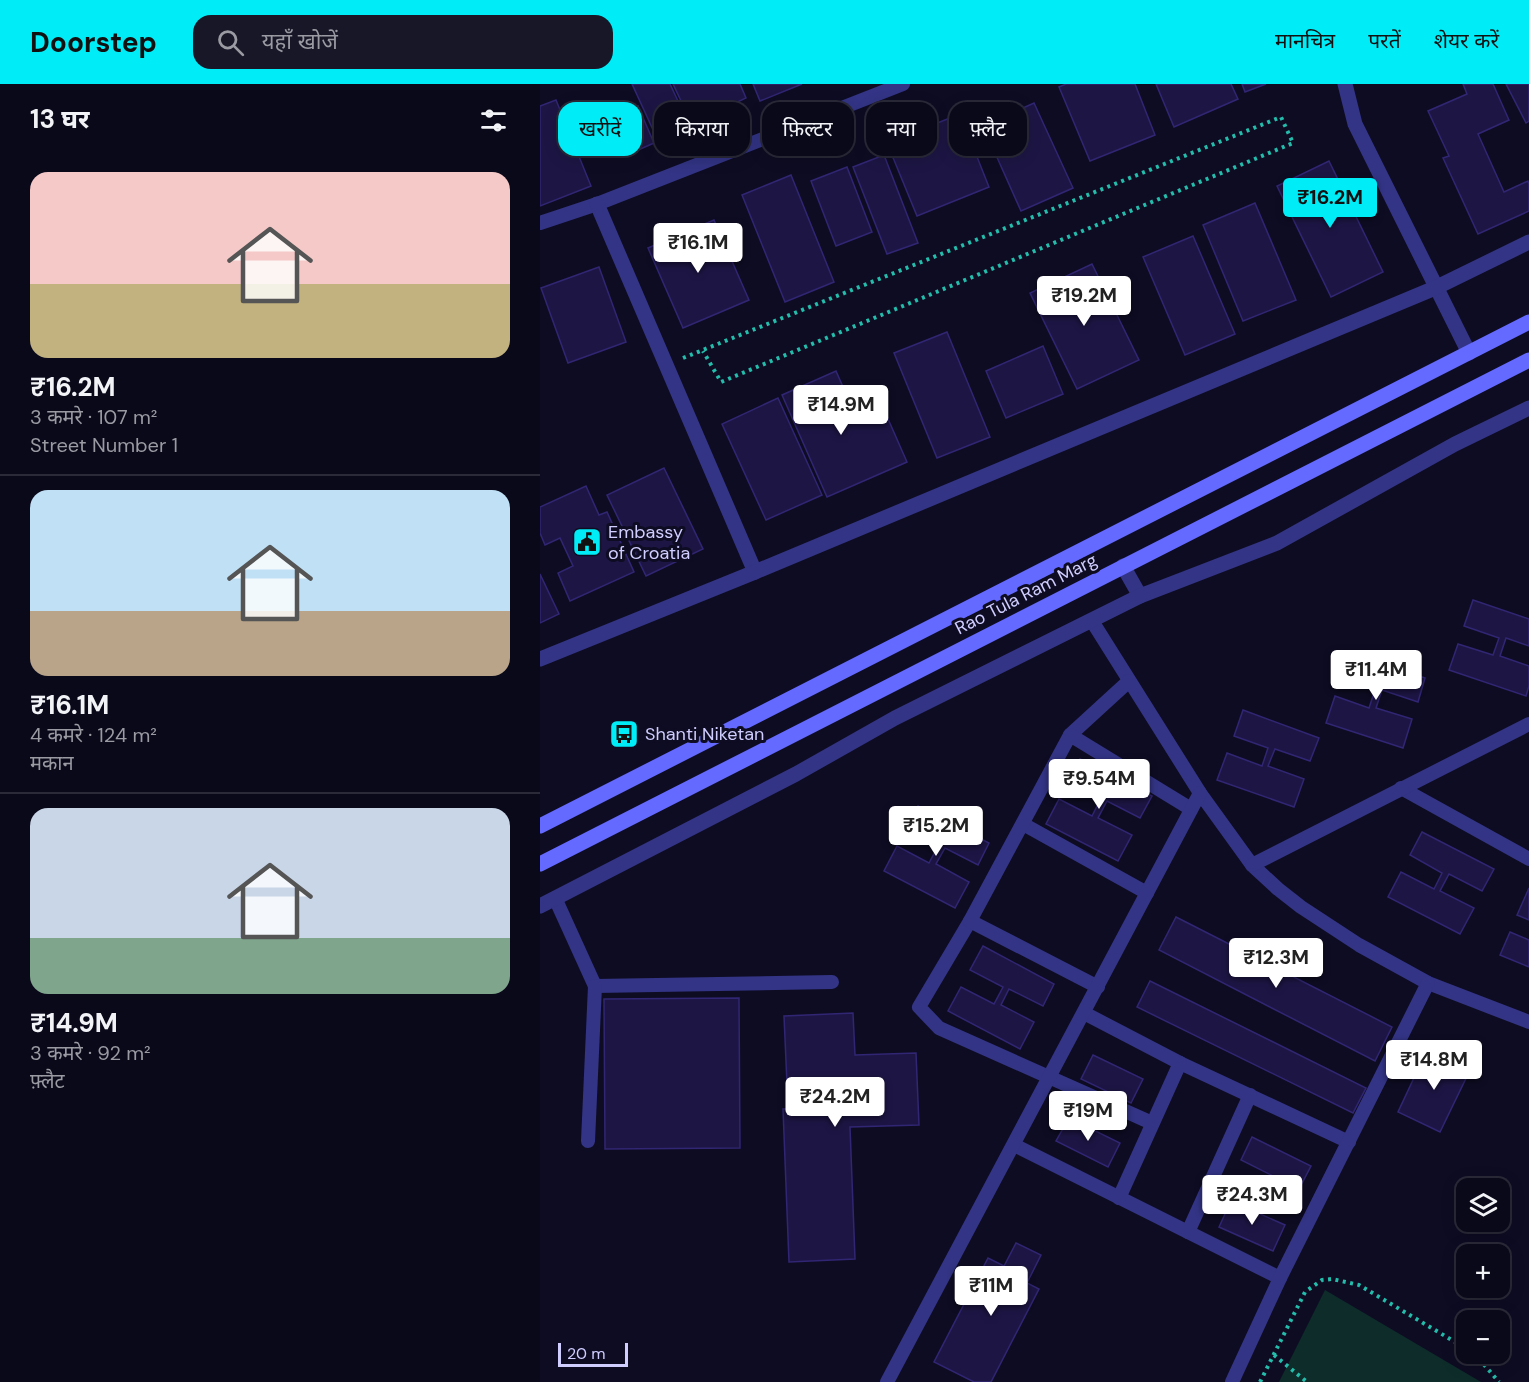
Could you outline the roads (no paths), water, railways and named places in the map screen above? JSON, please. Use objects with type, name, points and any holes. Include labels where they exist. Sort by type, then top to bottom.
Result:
[{"type":"main road","name":"Rao Tula Ram Marg","points":[[540,826],[1529,322]]},
{"type":"main road","name":"Rao Tula Ram Marg","points":[[540,864],[1529,360]]},
{"type":"street","points":[[1347,85],[1355,124],[1468,353]]},
{"type":"street","points":[[597,204],[755,572]]},
{"type":"street","points":[[540,658],[755,572],[1435,288],[1529,242]]},
{"type":"street","points":[[540,906],[796,774],[895,718],[1140,596],[1277,543],[1455,444],[1529,408]]},
{"type":"street","points":[[1124,566],[1140,596]]},
{"type":"lane","points":[[540,223],[597,204],[903,84]]},
{"type":"lane","points":[[1092,621],[1200,793],[1252,865],[1278,889],[1359,945],[1428,983],[1529,1022]]},
{"type":"lane","points":[[1129,681],[1070,735],[970,921],[919,1007],[939,1028],[1152,1124]]},
{"type":"lane","points":[[1252,865],[1529,724]]},
{"type":"lane","points":[[1070,735],[1191,809]]},
{"type":"lane","points":[[1401,788],[1529,859]]},
{"type":"lane","points":[[887,1382],[1200,793]]},
{"type":"lane","points":[[1023,824],[1147,893]]},
{"type":"lane","points":[[555,898],[595,986],[588,1141]]},
{"type":"lane","points":[[970,921],[1098,987]]},
{"type":"lane","points":[[595,986],[832,982]]},
{"type":"lane","points":[[1232,1382],[1281,1278],[1428,983]]},
{"type":"lane","points":[[1084,1013],[1180,1063],[1349,1142]]},
{"type":"lane","points":[[1119,1198],[1180,1063]]},
{"type":"lane","points":[[1188,1232],[1250,1095]]},
{"type":"lane","points":[[1014,1145],[1281,1278]]},
{"type":"place","name":"Embassy of Croatia","points":[[587,542]]},
{"type":"place","name":"Shanti Niketan","points":[[624,734]]}]
